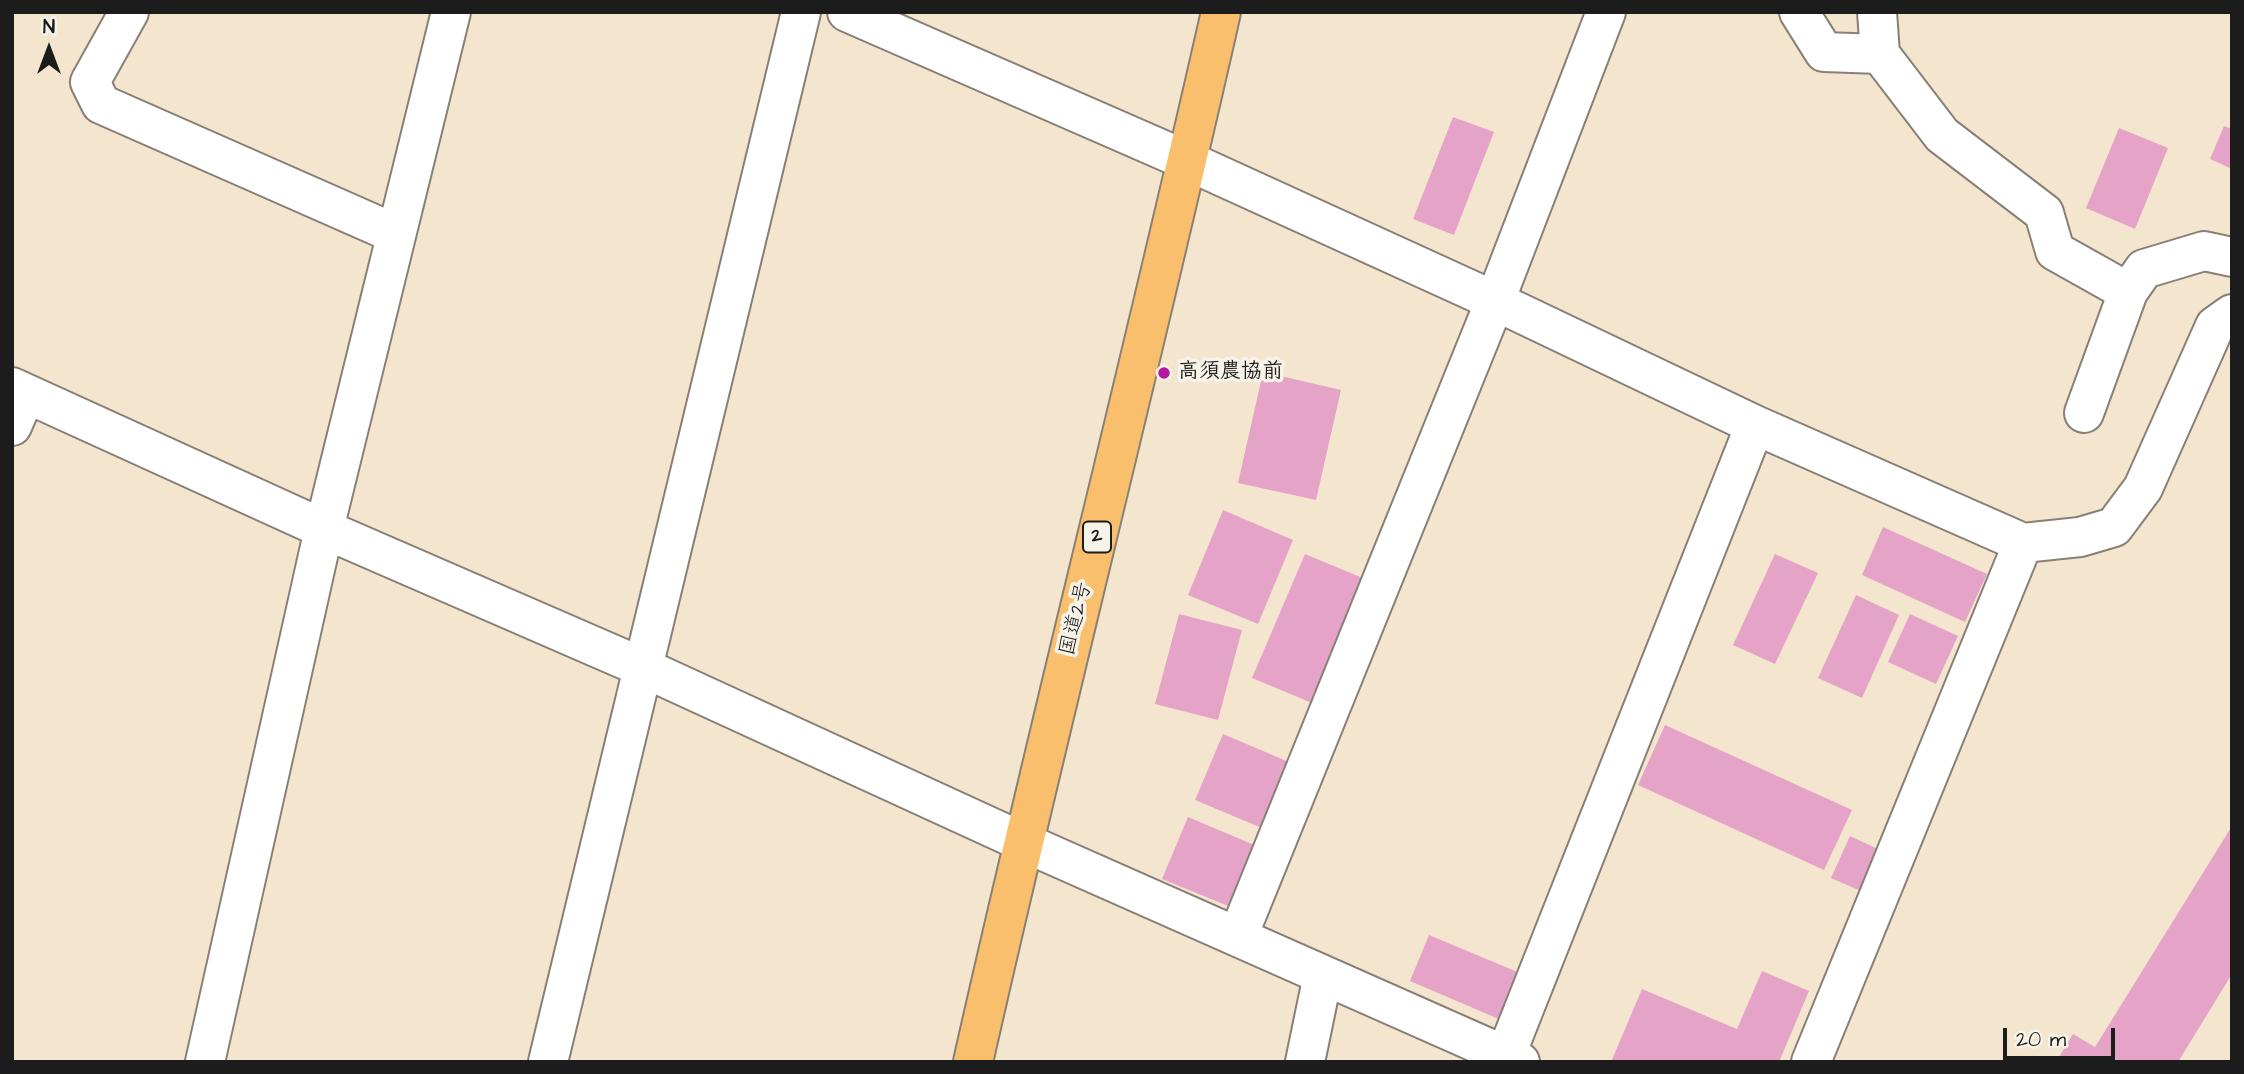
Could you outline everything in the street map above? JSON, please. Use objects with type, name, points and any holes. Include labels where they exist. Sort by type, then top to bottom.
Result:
[{"type":"highway","name":"国道2号","points":[[973,1062],[1023,842],[1188,161],[1221,12]]},
{"type":"street","points":[[129,12],[90,82],[101,104],[396,234]]},
{"type":"street","points":[[205,1062],[324,529],[451,12]]},
{"type":"street","points":[[548,1062],[801,12]]},
{"type":"street","points":[[847,12],[1188,161],[1494,301],[1755,425],[2023,543],[2080,537],[2114,527],[2143,488],[2215,327],[2232,314]]},
{"type":"street","points":[[1238,936],[1494,301],[1606,12]]},
{"type":"street","points":[[1799,12],[1824,52],[1880,54]]},
{"type":"street","points":[[1877,12],[1880,54],[1942,135],[2044,213],[2054,251],[2128,292]]},
{"type":"street","points":[[2084,414],[2128,292],[2144,269],[2204,251],[2232,257]]},
{"type":"street","points":[[17,403],[324,529],[644,667],[1023,842],[1510,1060],[1755,425]]},
{"type":"street","points":[[1811,1062],[2023,543]]},
{"type":"street","points":[[1304,1062],[1324,975]]},
{"type":"building","points":[[1453,117],[1494,132],[1454,235],[1413,219]]},
{"type":"building","points":[[2224,126],[2232,129],[2232,169],[2210,159]]},
{"type":"building","points":[[2119,128],[2168,148],[2135,229],[2086,208]]},
{"type":"building","points":[[1263,372],[1341,390],[1316,500],[1238,483]]},
{"type":"building","points":[[1223,510],[1293,540],[1258,624],[1188,595]]},
{"type":"building","points":[[1883,527],[1987,574],[1965,622],[1862,575]]},
{"type":"building","points":[[1305,554],[1365,579],[1312,703],[1252,678]]},
{"type":"building","points":[[1775,554],[1818,573],[1775,664],[1733,645]]},
{"type":"building","points":[[1856,595],[1899,615],[1862,698],[1818,678]]},
{"type":"building","points":[[1179,614],[1242,630],[1218,720],[1155,704]]},
{"type":"building","points":[[1910,614],[1958,636],[1936,684],[1888,662]]},
{"type":"building","points":[[1665,725],[1852,810],[1824,870],[1638,785]]},
{"type":"building","points":[[1223,734],[1296,765],[1269,831],[1195,800]]},
{"type":"building","points":[[1188,817],[1259,847],[1233,908],[1162,879]]},
{"type":"building","points":[[2232,826],[2232,974],[2178,1062],[2056,1062],[2073,1034],[2095,1047]]},
{"type":"building","points":[[1850,836],[1889,854],[1870,895],[1831,878]]},
{"type":"building","points":[[1429,935],[1520,973],[1501,1020],[1410,981]]},
{"type":"building","points":[[1762,971],[1809,991],[1779,1062],[1611,1062],[1642,989],[1737,1029]]},
{"type":"place","name":"高須農協前","points":[[1164,373]]}]
